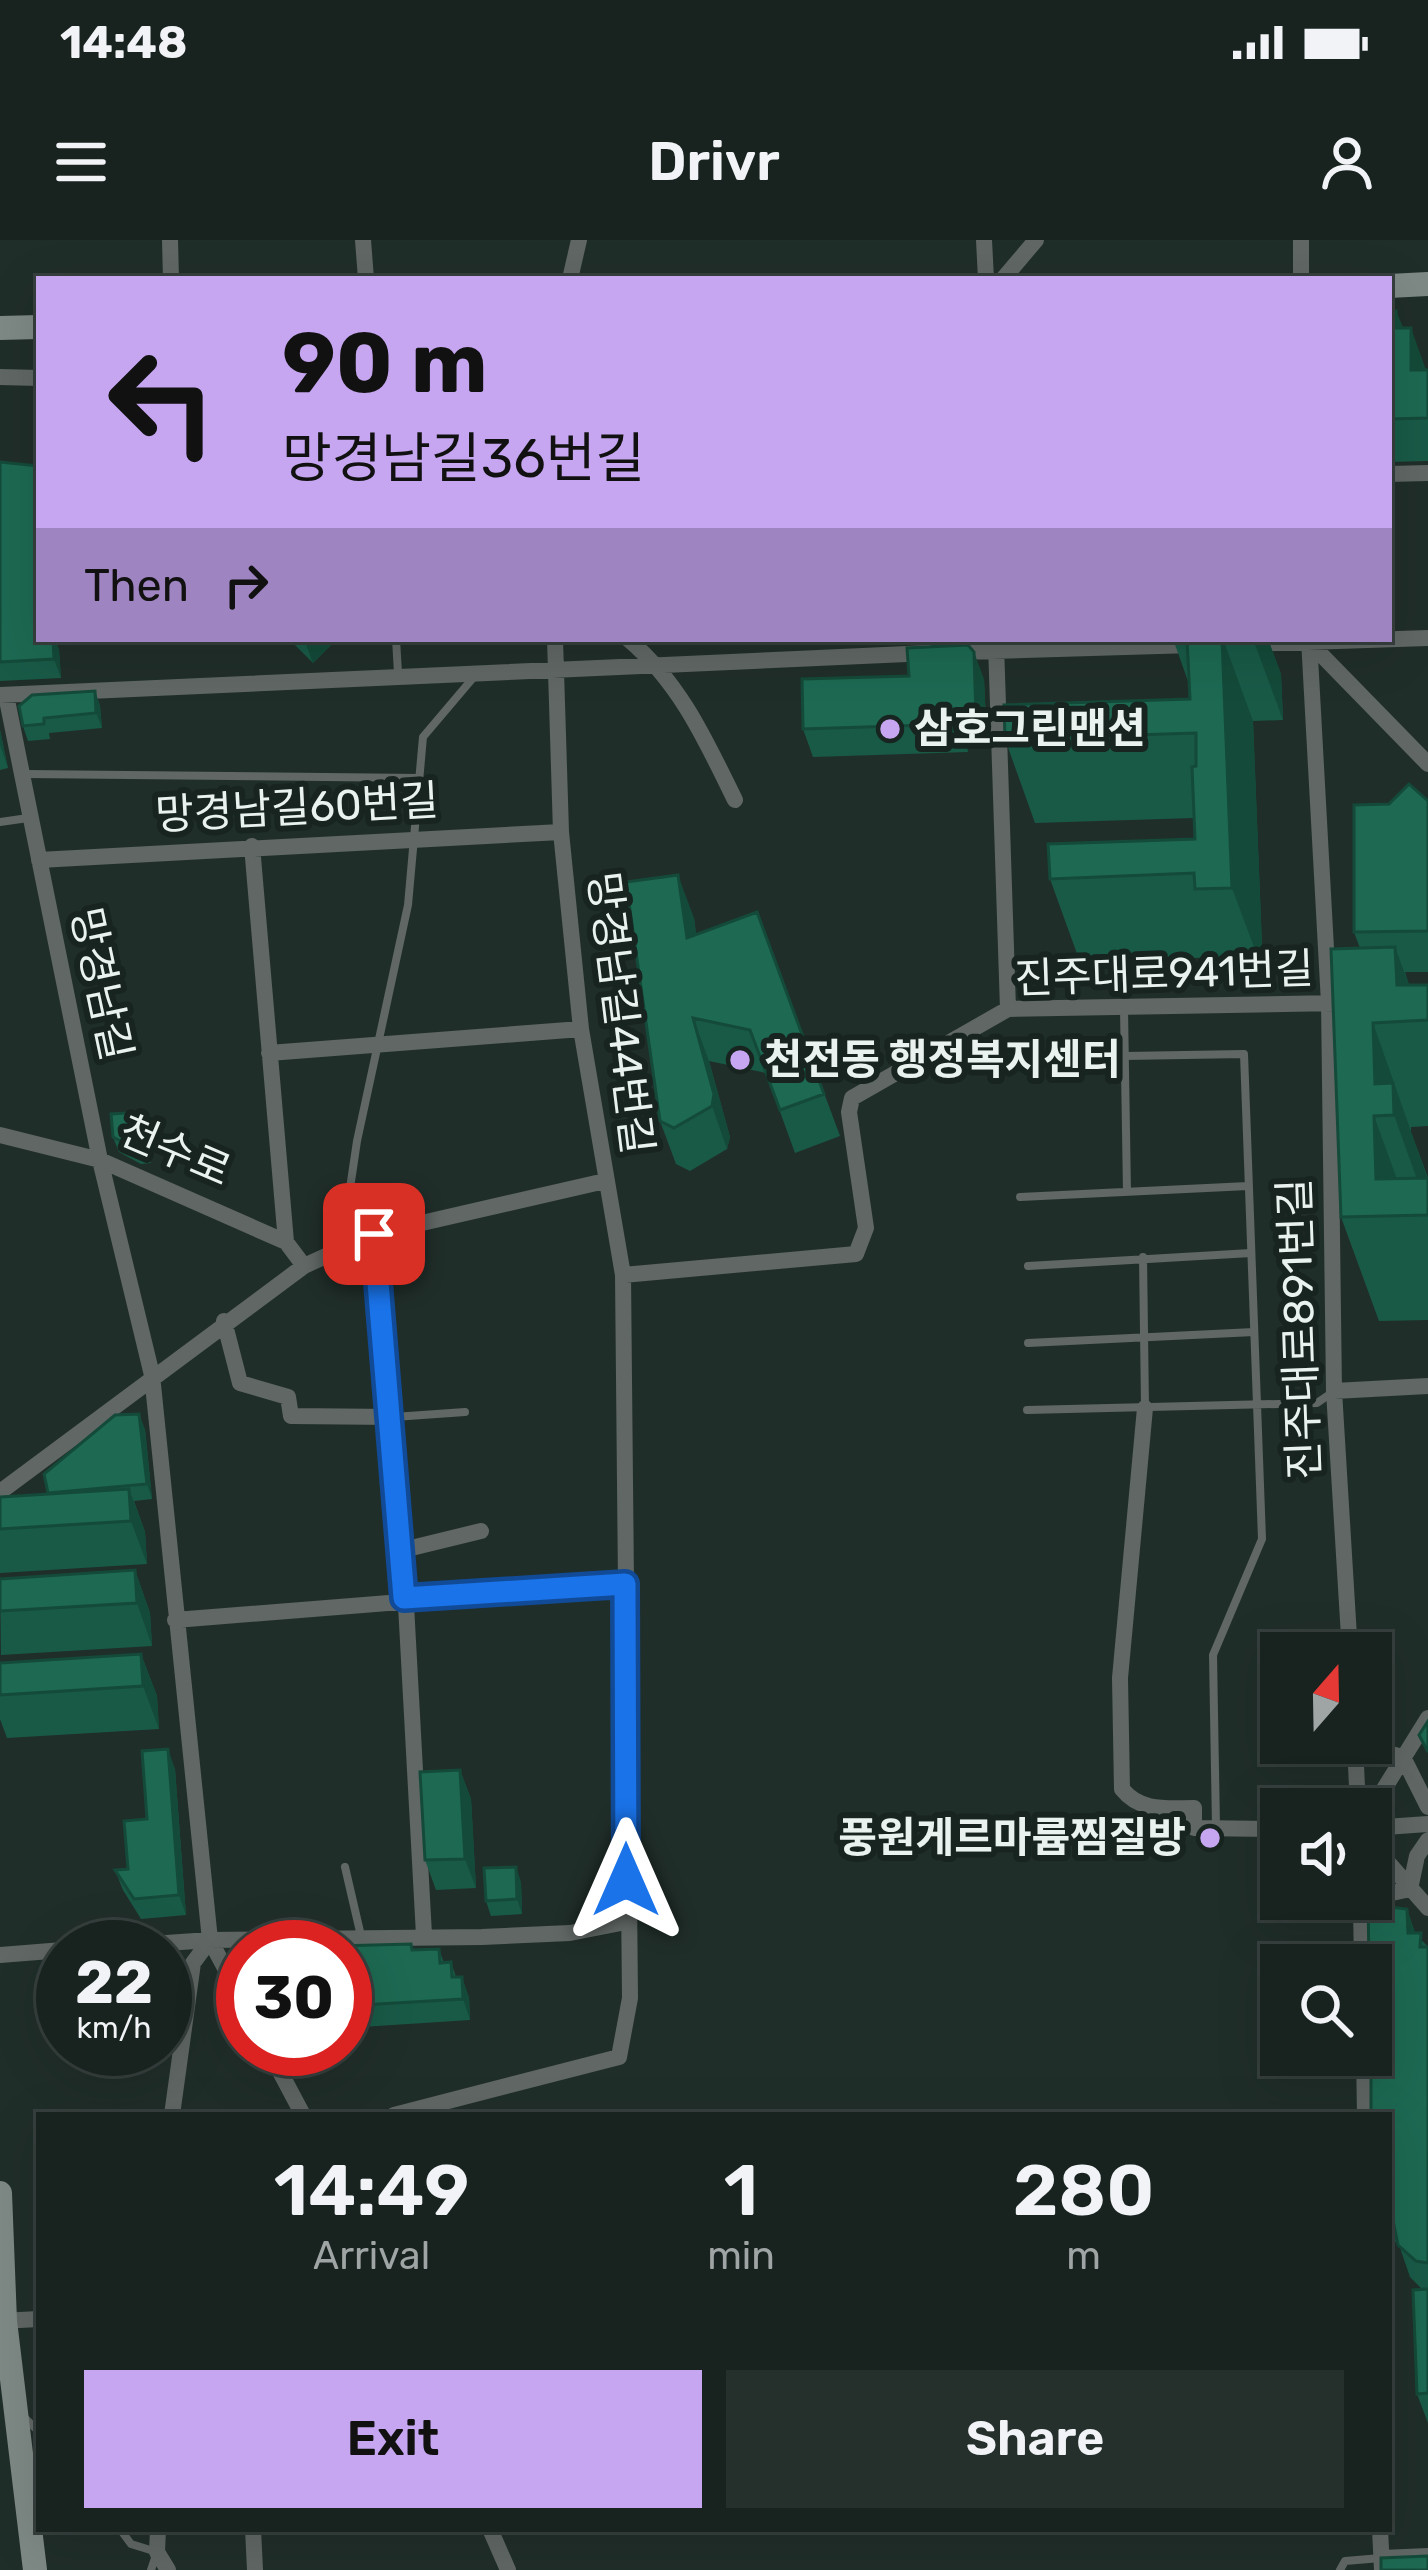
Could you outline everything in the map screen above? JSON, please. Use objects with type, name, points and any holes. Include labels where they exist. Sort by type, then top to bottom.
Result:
[{"type":"street","points":[[170,240],[171,276]]},
{"type":"street","points":[[363,240],[366,276]]},
{"type":"street","points":[[571,276],[579,240]]},
{"type":"street","points":[[984,240],[986,276]]},
{"type":"street","points":[[1006,276],[1036,240]]},
{"type":"street","points":[[1301,240],[1301,276]]},
{"type":"street","points":[[1392,286],[1428,284]]},
{"type":"street","points":[[0,328],[36,327]]},
{"type":"street","points":[[0,377],[36,378]]},
{"type":"street","points":[[1392,474],[1428,473]]},
{"type":"street","points":[[1392,639],[1428,638]]},
{"type":"street","name":"망경남길44번길","points":[[152,1375],[304,1266],[374,1234],[605,1181],[581,1029],[560,832],[556,642]]},
{"type":"street","points":[[631,642],[658,665],[689,708],[735,800]]},
{"type":"street","points":[[3,695],[996,645],[1183,642]]},
{"type":"street","name":"진주대로891번길","points":[[1308,642],[1329,1003],[1334,1391],[1349,1632]]},
{"type":"street","points":[[1310,642],[1428,764]]},
{"type":"street","points":[[996,645],[1008,1010]]},
{"type":"street","name":"망경남길","points":[[3,695],[100,1160],[152,1375],[210,1940],[216,1951]]},
{"type":"street","name":"망경남길60번길","points":[[38,860],[414,836],[560,832]]},
{"type":"street","points":[[252,846],[286,1242]]},
{"type":"street","name":"진주대로941번길","points":[[623,1275],[856,1254],[866,1228],[849,1112],[852,1098],[1008,1010],[1348,1002]]},
{"type":"street","points":[[269,1053],[581,1029]]},
{"type":"street","name":"천수로","points":[[0,1135],[100,1160],[286,1242],[304,1266]]},
{"type":"street","points":[[405,2112],[619,2056],[630,1998],[623,1275],[605,1181]]},
{"type":"street","points":[[374,1234],[403,1550],[424,1935]]},
{"type":"street","points":[[224,1321],[240,1383],[288,1397],[291,1417],[392,1417]]},
{"type":"street","points":[[0,1492],[152,1375]]},
{"type":"street","points":[[1334,1391],[1428,1386]]},
{"type":"street","points":[[1145,1408],[1120,1678],[1122,1789],[1132,1802],[1152,1808],[1194,1808],[1194,1828],[1260,1829]]},
{"type":"street","points":[[403,1550],[481,1531]]},
{"type":"street","points":[[175,1620],[404,1598],[625,1584]]},
{"type":"street","points":[[1384,1788],[1428,1718]]},
{"type":"street","points":[[1392,1753],[1403,1756],[1428,1807]]},
{"type":"street","points":[[1392,1827],[1428,1824]]},
{"type":"street","points":[[1410,1889],[1417,1856],[1428,1840]]},
{"type":"street","points":[[1392,1868],[1428,1908]]},
{"type":"street","points":[[1392,1893],[1410,1889]]},
{"type":"street","points":[[372,1938],[570,1933],[626,1922]]},
{"type":"street","name":"망경남길","points":[[172,2112],[194,1963],[210,1940]]},
{"type":"street","points":[[192,1941],[216,1940]]},
{"type":"street","points":[[0,1955],[36,1952]]},
{"type":"street","points":[[282,2076],[301,2112]]},
{"type":"street","points":[[1364,2076],[1365,2112]]},
{"type":"street","points":[[0,2193],[2,2321],[35,2570]]},
{"type":"street","points":[[2,2321],[36,2319]]},
{"type":"street","points":[[253,2532],[255,2570]]},
{"type":"street","points":[[491,2532],[508,2570]]},
{"type":"street","points":[[1380,2532],[1382,2564],[1428,2556]]},
{"type":"street","points":[[154,2561],[168,2570]]},
{"type":"lane","points":[[396,642],[398,676]]},
{"type":"lane","points":[[341,1250],[346,1202],[408,905],[423,737],[478,672]]},
{"type":"lane","points":[[21,774],[419,778]]},
{"type":"lane","points":[[0,822],[29,818]]},
{"type":"lane","points":[[1124,1007],[1127,1192]]},
{"type":"lane","points":[[1125,1056],[1244,1054],[1262,1539],[1213,1655],[1216,1828]]},
{"type":"lane","points":[[1021,1197],[1248,1186]]},
{"type":"lane","points":[[1028,1266],[1250,1253]]},
{"type":"lane","points":[[1143,1257],[1145,1408]]},
{"type":"lane","points":[[1028,1342],[1254,1332]]},
{"type":"lane","points":[[1027,1410],[1317,1402],[1334,1391]]},
{"type":"lane","points":[[392,1417],[465,1412]]},
{"type":"lane","points":[[345,1868],[358,1920]]},
{"type":"lane","points":[[17,2410],[36,2429]]},
{"type":"lane","points":[[123,2532],[154,2561]]},
{"type":"lane","points":[[1340,2570],[1345,2561],[1382,2564]]},
{"type":"building","points":[[1392,311],[1396,311],[1396,328],[1411,328],[1411,370],[1428,370],[1428,418],[1392,419]]},
{"type":"building","points":[[0,462],[36,466],[36,642],[53,642],[54,659],[0,662]]},
{"type":"building","points":[[1187,642],[1222,642],[1232,888],[1195,889],[1194,873],[1050,879],[1048,844],[1195,839],[1192,767],[1196,766],[1196,733],[1005,739],[1004,705],[1190,699]]},
{"type":"building","points":[[968,645],[974,652],[976,716],[958,717],[958,724],[803,729],[802,679],[909,676],[907,648]]},
{"type":"building","points":[[95,691],[96,713],[44,718],[44,724],[23,726],[19,706],[32,695]]},
{"type":"building","points":[[1409,784],[1428,801],[1428,931],[1354,932],[1354,805],[1389,804]]},
{"type":"building","points":[[678,875],[687,938],[757,912],[824,1094],[780,1110],[750,1030],[693,1018],[714,1094],[712,1106],[674,1128],[660,1121],[626,882]]},
{"type":"building","points":[[1395,947],[1397,985],[1428,985],[1428,1020],[1373,1023],[1375,1084],[1393,1083],[1394,1115],[1374,1116],[1376,1179],[1428,1178],[1428,1215],[1341,1217],[1331,949]]},
{"type":"building","points":[[142,1112],[146,1148],[136,1149],[113,1137],[111,1114]]},
{"type":"building","points":[[139,1414],[147,1484],[48,1493],[44,1474],[115,1415]]},
{"type":"building","points":[[129,1489],[131,1521],[0,1529],[0,1497]]},
{"type":"building","points":[[135,1570],[137,1603],[0,1611],[0,1579]]},
{"type":"building","points":[[141,1654],[143,1686],[0,1695],[0,1663]]},
{"type":"building","points":[[1428,1721],[1428,1752],[1419,1735]]},
{"type":"building","points":[[168,1749],[179,1895],[134,1899],[115,1870],[128,1869],[124,1821],[147,1819],[142,1751]]},
{"type":"building","points":[[460,1770],[465,1859],[425,1860],[420,1772]]},
{"type":"building","points":[[516,1867],[517,1899],[486,1901],[484,1868]]},
{"type":"building","points":[[1392,1907],[1407,1909],[1408,1933],[1421,1933],[1420,1947],[1428,1947],[1428,2263],[1416,2261],[1398,2245],[1392,2215],[1392,2112],[1371,2112],[1371,2076],[1392,2076],[1392,1944],[1369,1944],[1368,1920],[1392,1920]]},
{"type":"building","points":[[372,1945],[439,1949],[440,1963],[451,1962],[452,1977],[462,1977],[463,1999],[372,2004]]},
{"type":"building","points":[[1428,2289],[1428,2393],[1417,2394],[1413,2290]]},
{"type":"building","points":[[1428,2556],[1428,2570],[1381,2570],[1381,2558]]},
{"type":"place","name":"삼호그린맨션","points":[[890,729]]},
{"type":"place","name":"천전동 행정복지센터","points":[[740,1060]]},
{"type":"place","name":"풍원게르마륨찜질방","points":[[1210,1838]]},
{"type":"route","points":[[374,1234],[404,1598],[625,1584],[626,1880]]}]
